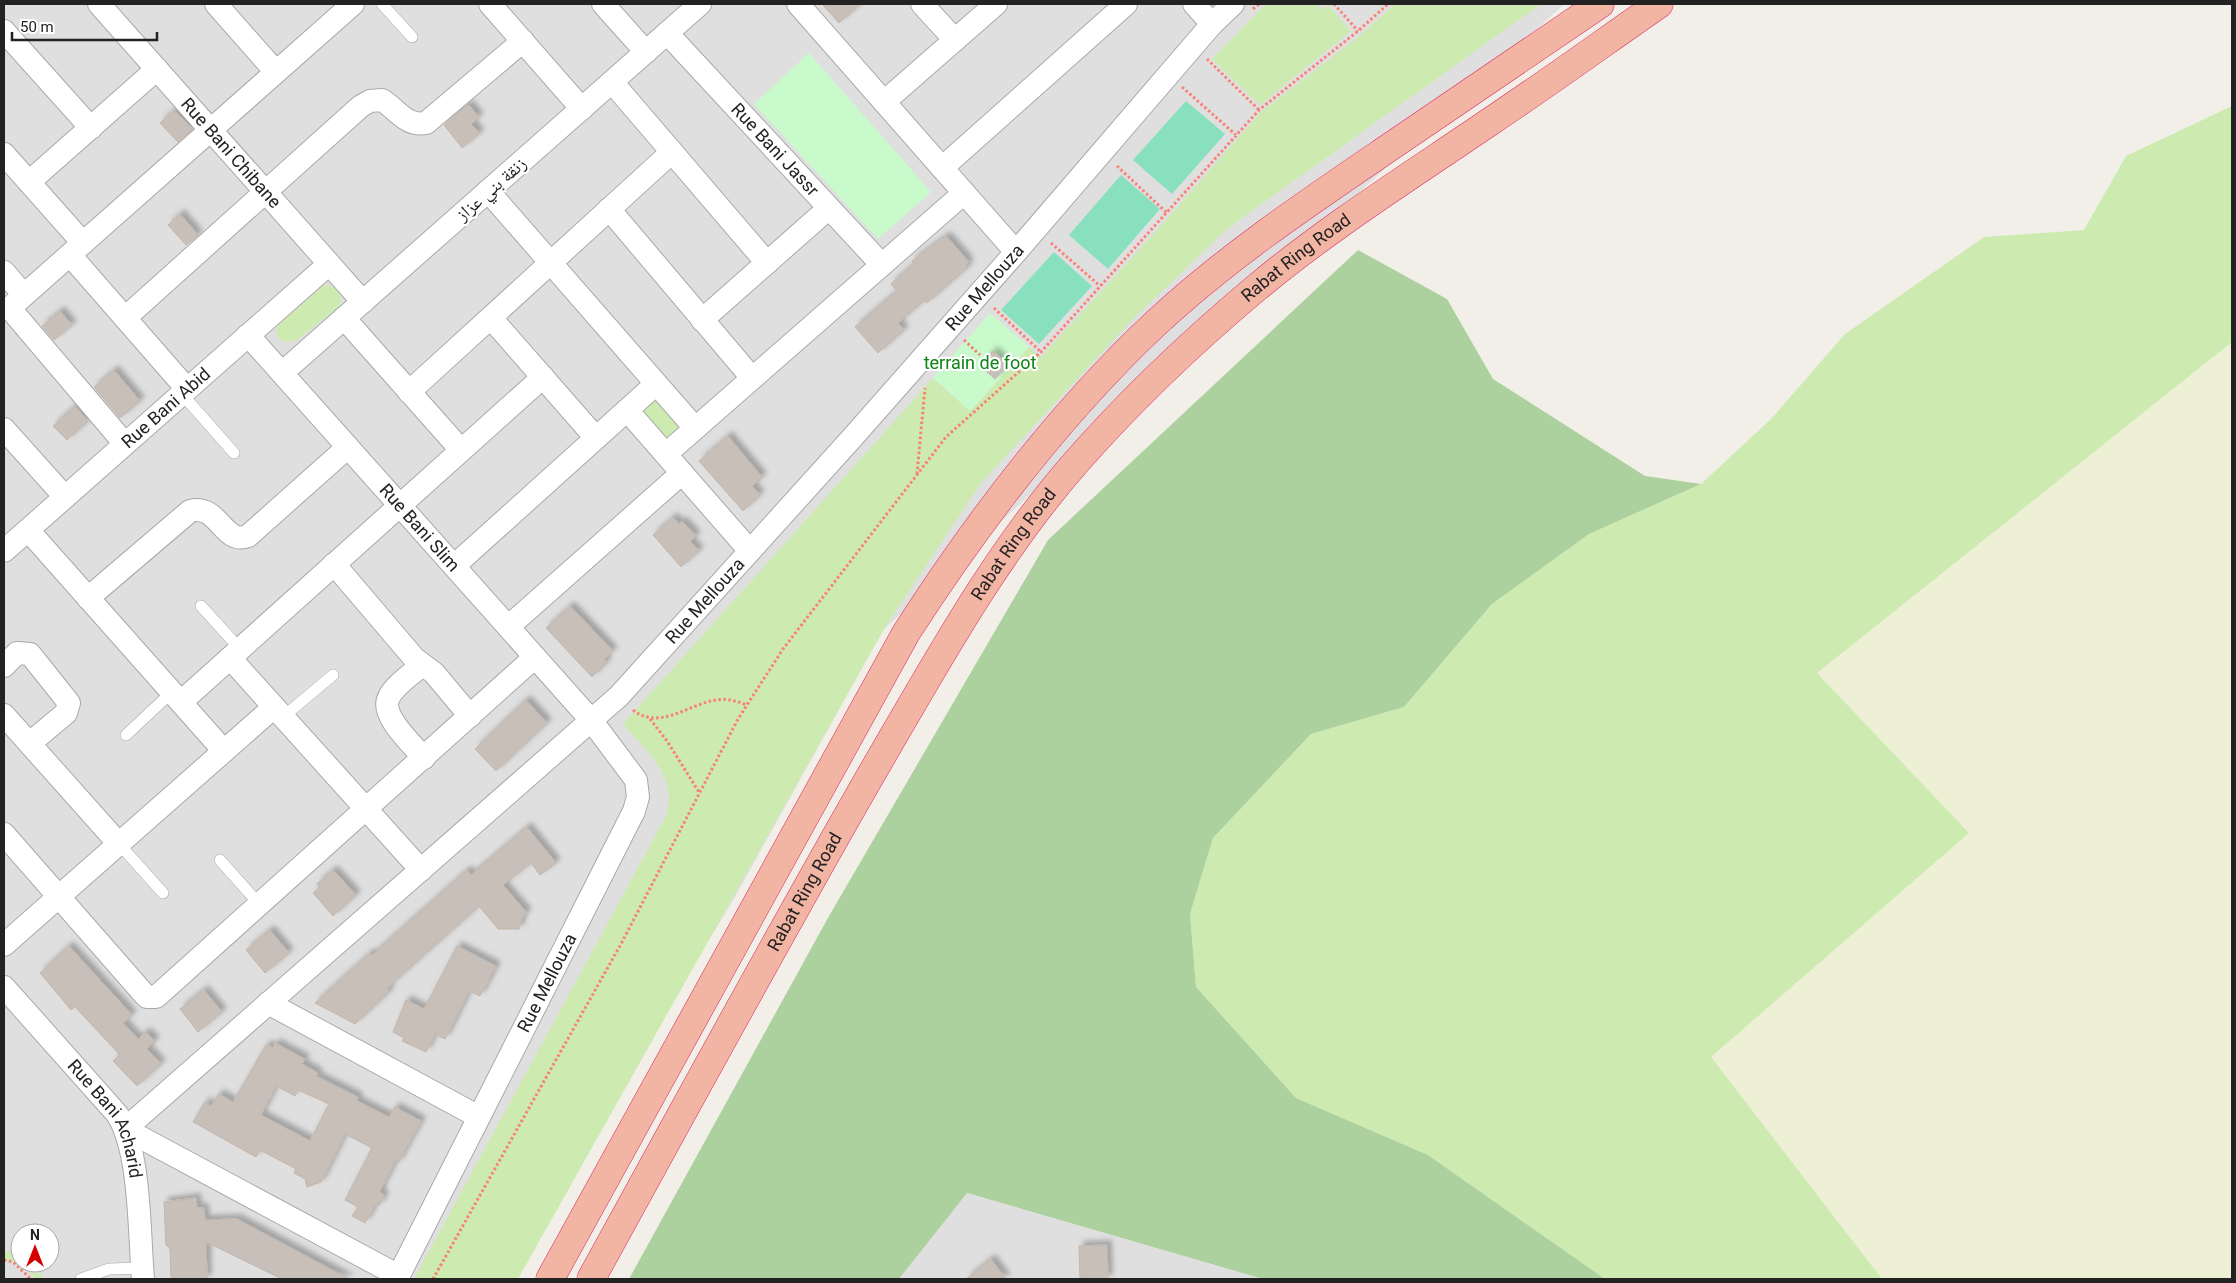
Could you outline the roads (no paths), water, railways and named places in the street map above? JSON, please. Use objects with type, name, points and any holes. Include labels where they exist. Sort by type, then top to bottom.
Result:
[{"type":"highway","name":"Rabat Ring Road","points":[[550,1279],[906,633],[954,560],[1042,444],[1157,323],[1232,260],[1329,189],[1600,4]]},
{"type":"highway","name":"Rabat Ring Road","points":[[591,1279],[833,841],[945,647],[994,569],[1050,493],[1078,459],[1188,349],[1257,287],[1387,191],[1659,4]]},
{"type":"highway","points":[[533,1279],[580,1206],[606,1178]]},
{"type":"street","name":"Rue Bani Chibane","points":[[98,4],[363,302]]},
{"type":"street","points":[[216,4],[276,72]]},
{"type":"street","points":[[125,444],[13,312],[13,305],[353,4]]},
{"type":"street","points":[[490,4],[582,109]]},
{"type":"street","points":[[603,4],[646,52]]},
{"type":"street","name":"زنقة بني عزاز","points":[[282,373],[700,4]]},
{"type":"street","points":[[798,4],[1016,252]]},
{"type":"street","points":[[922,4],[955,40]]},
{"type":"street","points":[[884,102],[996,4]]},
{"type":"street","points":[[942,168],[1126,4]]},
{"type":"street","points":[[1194,4],[1212,24]]},
{"type":"street","name":"Rue Mellouza","points":[[398,1277],[637,804],[636,780],[591,720],[619,696],[750,552],[1036,230],[1212,24],[1233,4]]},
{"type":"street","name":"Rue Bani Jassr","points":[[667,33],[882,265]]},
{"type":"street","points":[[5,34],[92,128]]},
{"type":"street","points":[[125,318],[365,103],[382,100],[409,121],[420,124],[426,123],[523,41]]},
{"type":"street","points":[[29,182],[157,69]]},
{"type":"street","points":[[612,82],[767,263]]},
{"type":"street","points":[[409,392],[672,152]]},
{"type":"street","points":[[4,154],[29,182],[125,318],[185,391]]},
{"type":"street","points":[[488,191],[695,428]]},
{"type":"street","points":[[666,454],[964,193]]},
{"type":"street","points":[[702,320],[829,208]]},
{"type":"street","points":[[609,209],[752,378]]},
{"type":"street","name":"Rue Bani Abid","points":[[4,551],[329,264]]},
{"type":"street","points":[[4,272],[24,295]]},
{"type":"street","points":[[344,318],[461,450]]},
{"type":"street","points":[[492,318],[596,438]]},
{"type":"street","name":"Rue Bani Slim","points":[[248,336],[591,720]]},
{"type":"street","points":[[176,697],[235,654],[543,377]]},
{"type":"street","points":[[454,566],[656,384]]},
{"type":"street","points":[[627,410],[750,552]]},
{"type":"street","points":[[4,430],[65,497]]},
{"type":"street","points":[[88,598],[190,511],[202,509],[208,512],[234,537],[248,536],[348,447]]},
{"type":"street","points":[[508,627],[682,473]]},
{"type":"street","points":[[28,530],[224,751]]},
{"type":"street","points":[[334,564],[422,665],[434,673],[470,716]]},
{"type":"street","points":[[8,654],[30,654],[69,703],[66,713],[30,743]]},
{"type":"street","points":[[235,654],[279,712],[421,870]]},
{"type":"street","points":[[4,834],[144,994],[151,998],[160,994],[367,810],[535,657]]},
{"type":"street","points":[[422,665],[390,695],[386,706],[390,719],[424,758]]},
{"type":"street","points":[[4,945],[224,751],[279,712]]},
{"type":"street","points":[[4,715],[119,844]]},
{"type":"street","points":[[398,1277],[125,1129],[591,720]]},
{"type":"street","name":"Rue Bani Acharid","points":[[4,987],[117,1114],[125,1129],[133,1156],[142,1274]]},
{"type":"street","points":[[268,1003],[479,1117]]},
{"type":"lane","points":[[382,4],[412,37]]},
{"type":"lane","points":[[185,391],[234,453]]},
{"type":"lane","points":[[201,606],[235,654]]},
{"type":"lane","points":[[279,712],[333,675]]},
{"type":"lane","points":[[126,735],[176,697]]},
{"type":"lane","points":[[119,844],[163,893]]},
{"type":"lane","points":[[220,860],[260,904]]},
{"type":"lane","points":[[81,1279],[109,1269],[142,1274]]},
{"type":"park label","name":"terrain de foot","points":[[980,363]]}]
